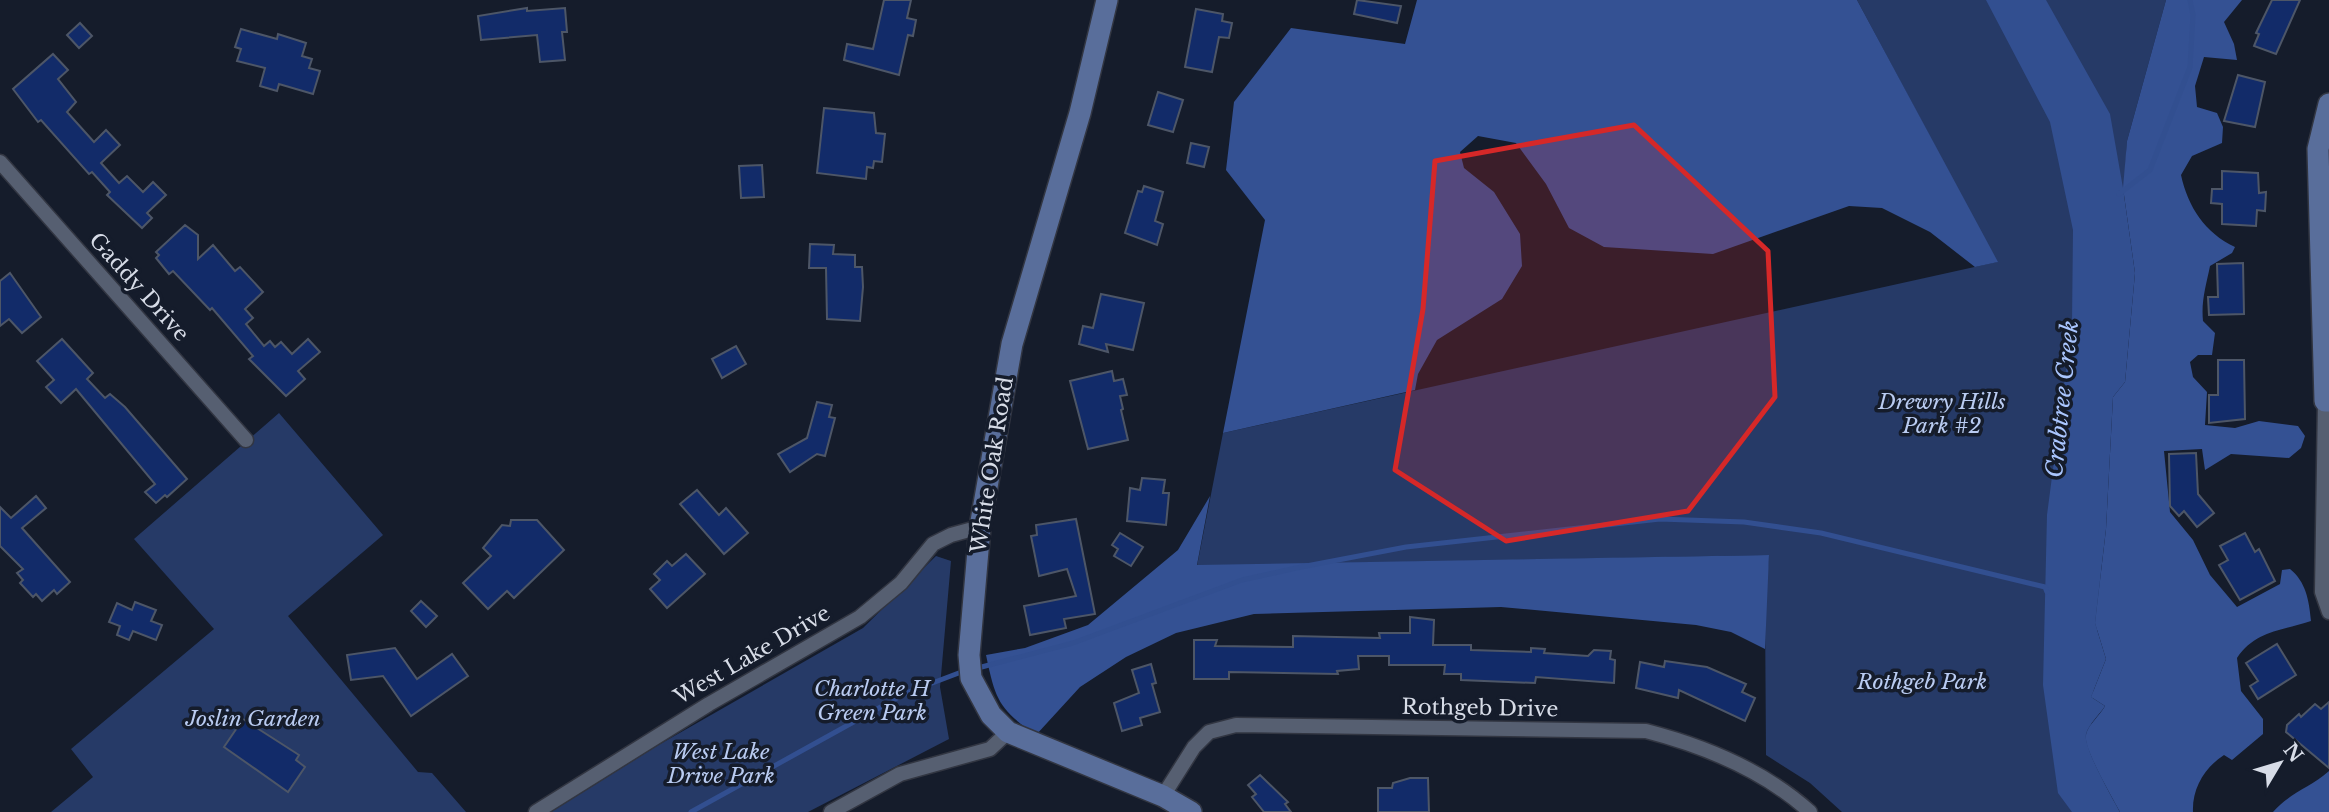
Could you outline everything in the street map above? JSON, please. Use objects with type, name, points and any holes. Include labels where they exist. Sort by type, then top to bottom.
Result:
[{"type":"street","name":"White Oak Road","points":[[1107,0],[1080,113],[1012,344],[980,527],[969,655],[971,678],[991,715],[1009,732],[1163,796],[1191,812]]},
{"type":"street","points":[[2329,104],[2318,149],[2327,401],[2322,592],[2329,612]]},
{"type":"street","name":"Gaddy Drive","points":[[0,162],[246,440]]},
{"type":"street","name":"West Lake Drive","points":[[536,812],[699,710],[860,617],[901,583],[933,544],[951,535],[980,527]]},
{"type":"street","name":"Rothgeb Drive","points":[[1163,796],[1194,747],[1209,732],[1236,725],[1646,731],[1692,743],[1738,764],[1810,812]]},
{"type":"street","points":[[831,812],[900,774],[990,749],[1009,732]]},
{"type":"highlighted area","points":[[1634,125],[1768,251],[1775,397],[1688,511],[1506,541],[1395,470],[1423,309],[1435,161]]},
{"type":"green space","name":"Drewry Hills Park #2","points":[[1857,0],[2166,0],[2127,141],[2086,812],[1842,812],[1810,783],[1766,755],[1765,605],[1769,555],[1197,566],[1223,433],[1997,262]]},
{"type":"green space","name":"Joslin Garden","points":[[279,413],[383,535],[288,616],[418,772],[432,773],[466,812],[51,812],[93,777],[71,749],[214,629],[134,539]]},
{"type":"green space","name":"Charlotte H Green Park","points":[[936,556],[951,561],[940,687],[949,739],[808,812],[551,812],[655,747],[863,628]]},
{"type":"shaded area","points":[[1417,0],[1857,0],[1998,262],[1975,267],[1930,232],[1882,208],[1849,206],[1713,254],[1604,247],[1569,228],[1546,184],[1516,143],[1478,136],[1460,152],[1464,168],[1494,192],[1520,234],[1522,266],[1502,299],[1437,340],[1418,374],[1415,390],[1223,433],[1265,220],[1226,170],[1234,102],[1291,28],[1405,44]]},
{"type":"shaded area","points":[[1986,0],[2046,0],[2110,114],[2123,188],[2135,273],[2125,382],[2113,397],[2106,529],[2095,623],[2106,659],[2091,697],[2105,706],[2086,734],[2093,760],[2120,812],[2072,812],[2058,793],[2043,685],[2047,515],[2072,324],[2073,230],[2050,122]]},
{"type":"shaded area","points":[[2166,0],[2242,0],[2224,22],[2234,44],[2237,60],[2204,57],[2195,86],[2197,107],[2217,113],[2223,127],[2222,143],[2192,156],[2181,175],[2188,198],[2199,218],[2215,234],[2235,247],[2232,253],[2210,266],[2203,321],[2215,333],[2212,355],[2198,355],[2190,362],[2193,377],[2207,392],[2205,425],[2235,428],[2259,421],[2298,426],[2305,436],[2301,448],[2289,458],[2231,454],[2205,470],[2202,449],[2164,451],[2170,512],[2193,540],[2210,575],[2237,607],[2280,584],[2282,570],[2290,569],[2306,592],[2311,621],[2261,637],[2244,649],[2237,658],[2241,691],[2263,719],[2263,734],[2232,760],[2224,755],[2211,766],[2197,787],[2193,812],[2120,812],[2093,761],[2086,735],[2105,706],[2091,697],[2106,659],[2095,623],[2106,529],[2113,397],[2125,382],[2135,273],[2123,188],[2127,141]]},
{"type":"shaded area","points":[[1210,496],[1197,565],[1769,555],[1765,649],[1731,632],[1696,625],[1501,607],[1254,614],[1176,633],[1126,657],[1080,687],[1036,735],[1013,718],[996,692],[986,655],[1025,648],[1088,625],[1178,550]]},
{"type":"shaded area","points":[[2329,771],[2329,812],[2273,812],[2287,799]]},
{"type":"building","points":[[884,0],[911,0],[907,18],[916,20],[913,36],[908,35],[899,75],[844,60],[847,44],[873,49]]},
{"type":"building","points":[[1357,0],[1401,6],[1397,23],[1354,14]]},
{"type":"building","points":[[2272,0],[2300,0],[2276,54],[2254,46],[2259,34],[2256,33]]},
{"type":"building","points":[[527,8],[527,11],[565,8],[567,32],[562,32],[565,60],[540,62],[537,35],[481,40],[478,16]]},
{"type":"building","points":[[1196,9],[1223,14],[1222,21],[1232,23],[1229,38],[1219,37],[1212,72],[1185,67]]},
{"type":"building","points":[[80,23],[92,36],[79,48],[67,35]]},
{"type":"building","points":[[241,29],[277,39],[278,34],[306,43],[302,56],[312,59],[309,68],[320,71],[313,94],[279,84],[277,91],[260,86],[265,68],[237,61],[241,49],[235,47]]},
{"type":"building","points":[[53,54],[68,70],[58,79],[76,102],[67,112],[94,142],[106,130],[120,145],[101,163],[119,183],[127,176],[143,192],[153,182],[166,195],[147,213],[152,218],[142,228],[107,195],[110,192],[92,172],[89,174],[41,120],[38,122],[13,89]]},
{"type":"building","points":[[2238,75],[2265,82],[2255,127],[2224,121]]},
{"type":"building","points":[[1158,92],[1183,100],[1173,132],[1148,125]]},
{"type":"building","points":[[824,108],[874,113],[876,133],[885,134],[882,162],[874,161],[873,168],[867,167],[866,179],[817,173]]},
{"type":"building","points":[[1191,143],[1209,147],[1204,167],[1187,163]]},
{"type":"building","points":[[762,165],[764,197],[741,198],[739,166]]},
{"type":"building","points":[[2222,171],[2258,173],[2259,193],[2266,192],[2265,211],[2257,210],[2256,226],[2222,224],[2222,204],[2211,203],[2212,189],[2222,189]]},
{"type":"building","points":[[1144,186],[1163,192],[1155,221],[1163,224],[1157,245],[1125,233],[1138,191],[1142,192]]},
{"type":"building","points":[[185,225],[198,235],[198,259],[213,245],[235,271],[240,267],[263,292],[245,309],[253,318],[246,324],[264,346],[270,341],[275,347],[281,342],[292,354],[308,339],[320,352],[298,371],[305,379],[286,396],[249,359],[253,356],[212,308],[210,310],[173,271],[169,274],[156,258],[159,255],[156,252]]},
{"type":"building","points":[[810,244],[834,245],[833,254],[855,255],[855,267],[862,267],[860,321],[827,319],[826,268],[809,268]]},
{"type":"building","points":[[2243,263],[2244,314],[2209,315],[2208,297],[2218,297],[2217,264]]},
{"type":"building","points":[[10,273],[41,317],[22,333],[9,319],[0,326],[0,281]]},
{"type":"building","points":[[1101,294],[1144,303],[1133,350],[1106,344],[1108,352],[1079,344],[1083,326],[1093,328]]},
{"type":"building","points":[[62,339],[93,373],[87,379],[105,398],[110,394],[125,407],[187,479],[167,497],[165,495],[156,503],[145,492],[155,484],[76,389],[61,403],[46,387],[54,380],[37,361]]},
{"type":"building","points":[[736,346],[746,364],[722,378],[712,359]]},
{"type":"building","points":[[2218,360],[2244,360],[2245,419],[2209,423],[2209,395],[2218,395]]},
{"type":"building","points":[[1112,371],[1114,381],[1123,379],[1127,395],[1120,396],[1128,440],[1088,449],[1070,381]]},
{"type":"building","points":[[817,402],[832,405],[829,417],[835,418],[825,456],[817,454],[790,472],[778,454],[807,438]]},
{"type":"building","points":[[2196,453],[2198,494],[2214,513],[2197,527],[2184,511],[2179,516],[2170,506],[2169,454]]},
{"type":"building","points":[[1142,478],[1165,480],[1163,493],[1169,493],[1166,525],[1127,521],[1130,488],[1140,490]]},
{"type":"building","points":[[697,490],[719,515],[726,508],[748,533],[724,554],[680,504]]},
{"type":"building","points":[[36,496],[46,508],[22,528],[70,582],[57,594],[54,590],[42,601],[36,594],[33,597],[20,583],[23,580],[17,573],[23,569],[0,546],[0,507],[11,518]]},
{"type":"building","points":[[1076,519],[1095,614],[1064,619],[1066,628],[1030,635],[1024,606],[1076,596],[1067,569],[1039,576],[1031,536],[1037,535],[1036,525]]},
{"type":"building","points":[[511,520],[537,520],[564,550],[514,598],[507,591],[488,609],[463,583],[491,556],[483,548],[502,525],[510,526]]},
{"type":"building","points":[[1120,533],[1143,547],[1131,566],[1114,556],[1118,549],[1112,545]]},
{"type":"building","points":[[2245,533],[2255,552],[2259,549],[2275,581],[2240,600],[2219,565],[2228,560],[2220,546]]},
{"type":"building","points":[[686,554],[705,574],[667,608],[650,589],[660,580],[654,574],[667,561],[672,566]]},
{"type":"building","points":[[421,601],[437,616],[426,627],[411,611]]},
{"type":"building","points":[[135,602],[156,610],[151,621],[162,625],[156,640],[133,631],[129,640],[117,635],[120,626],[109,622],[117,603],[132,610]]},
{"type":"building","points":[[1410,617],[1434,620],[1433,645],[1471,645],[1471,650],[1531,652],[1531,648],[1545,649],[1544,653],[1588,656],[1594,650],[1611,651],[1610,659],[1615,660],[1614,683],[1536,677],[1535,683],[1461,680],[1461,674],[1444,674],[1445,665],[1389,665],[1389,656],[1358,656],[1359,669],[1337,671],[1338,674],[1229,672],[1229,679],[1194,679],[1194,640],[1217,640],[1215,646],[1293,647],[1293,636],[1380,638],[1379,633],[1410,633]]},
{"type":"building","points":[[2277,644],[2296,675],[2258,699],[2250,686],[2258,681],[2246,663]]},
{"type":"building","points":[[395,648],[417,679],[452,654],[468,676],[411,716],[383,676],[351,680],[347,655]]},
{"type":"building","points":[[1665,661],[1707,667],[1746,684],[1742,692],[1755,698],[1745,721],[1679,690],[1678,698],[1636,688],[1640,662],[1664,667]]},
{"type":"building","points":[[1151,664],[1156,683],[1152,684],[1160,712],[1140,718],[1142,725],[1122,731],[1114,703],[1139,693],[1132,670]]},
{"type":"building","points":[[2329,702],[2329,768],[2286,732],[2287,725],[2299,714],[2301,717],[2315,704],[2321,709]]},
{"type":"building","points":[[243,719],[299,755],[296,760],[305,767],[288,792],[224,747]]},
{"type":"building","points":[[1260,775],[1288,802],[1285,804],[1291,812],[1264,812],[1252,797],[1256,794],[1248,785]]},
{"type":"building","points":[[1410,778],[1428,778],[1429,812],[1378,812],[1378,788],[1392,788],[1393,783]]},
{"type":"waterway","points":[[2119,194],[2150,170],[2190,67],[2193,15],[2190,0]]},
{"type":"waterway","points":[[974,669],[1073,643],[1242,580],[1301,567],[1406,547],[1660,519],[1744,522],[1821,533],[2045,587],[2047,592]]},
{"type":"waterway","points":[[691,812],[906,693],[964,671]]},
{"type":"water label","name":"Crabtree Creek","points":[[2062,399]]},
{"type":"park label","name":"Rothgeb Park","points":[[1922,682]]},
{"type":"park label","name":"West Lake Drive Park","points":[[721,764]]}]
